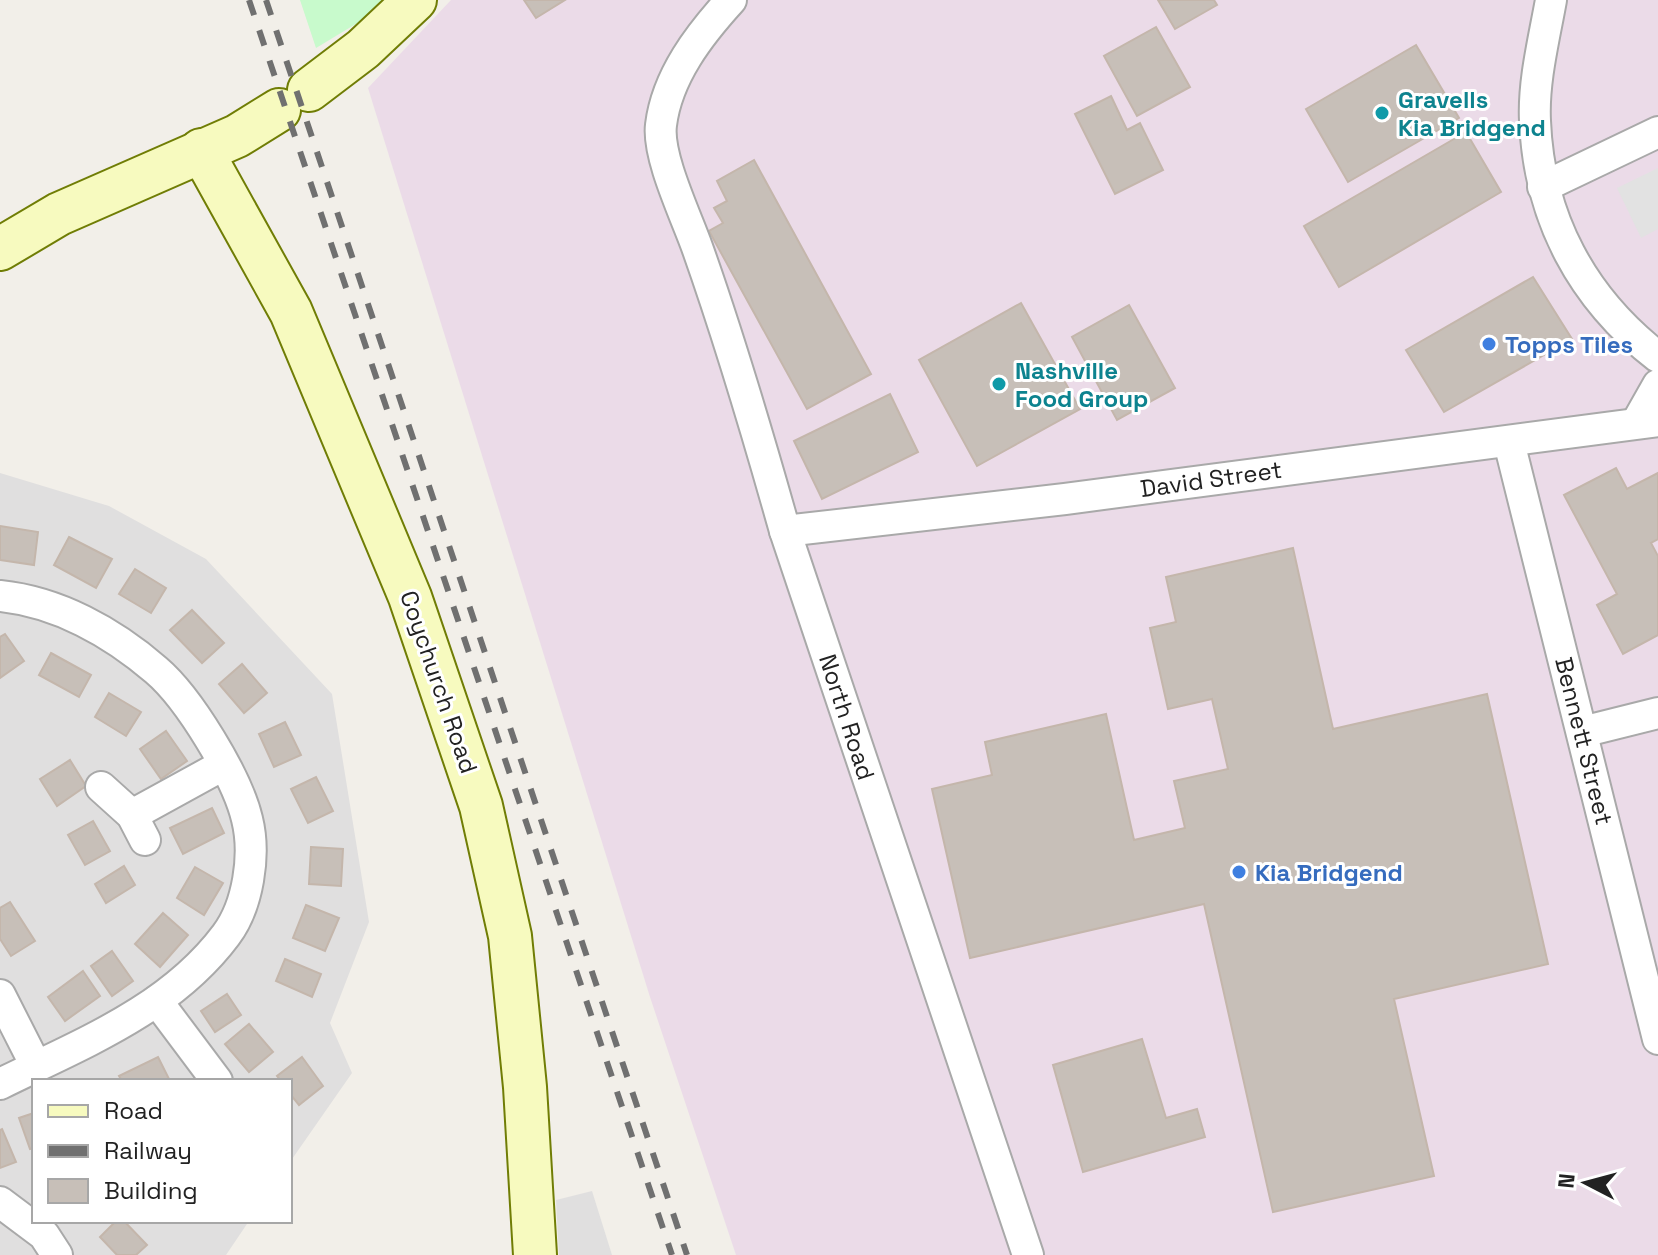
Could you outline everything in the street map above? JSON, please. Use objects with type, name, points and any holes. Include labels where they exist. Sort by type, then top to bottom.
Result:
[{"type":"main road","points":[[0,249],[59,214],[237,136],[294,100],[363,49],[415,0]]},
{"type":"main road","name":"Coychurch Road","points":[[201,150],[291,312],[410,597],[481,806],[510,936],[525,1087],[535,1255]]},
{"type":"street","name":"North Road","points":[[731,0],[690,49],[672,87],[660,127],[671,178],[752,410],[785,531],[1028,1255]]},
{"type":"street","points":[[1551,0],[1535,119],[1543,187],[1557,234],[1582,280],[1626,333],[1658,357]]},
{"type":"street","points":[[1543,187],[1658,132]]},
{"type":"street","points":[[1647,422],[1658,385]]},
{"type":"street","name":"David Street","points":[[785,531],[1509,442],[1647,422]]},
{"type":"street","name":"Bennett Street","points":[[1509,442],[1658,1039]]},
{"type":"street","points":[[0,596],[35,600],[85,621],[156,670],[190,707],[223,765],[248,819],[244,900],[226,934],[185,979],[157,1001],[96,1038],[0,1084]]},
{"type":"street","points":[[1582,732],[1658,713]]},
{"type":"street","points":[[101,787],[139,828],[223,765]]},
{"type":"street","points":[[0,995],[36,1066]]},
{"type":"street","points":[[157,1001],[216,1079]]},
{"type":"street","points":[[0,1202],[44,1235],[57,1255]]},
{"type":"shaded area","points":[[451,0],[1658,0],[1658,1255],[736,1255],[650,997],[368,88]]},
{"type":"shaded area","points":[[1658,168],[1658,229],[1641,238],[1617,188]]},
{"type":"shaded area","points":[[0,473],[109,506],[206,559],[332,694],[369,922],[330,1023],[352,1073],[292,1159],[292,1079],[32,1079],[32,1223],[248,1223],[226,1255],[0,1255]]},
{"type":"shaded area","points":[[592,1191],[612,1255],[559,1255],[556,1200]]},
{"type":"green space","points":[[300,0],[386,0],[374,13],[316,48]]},
{"type":"building","points":[[524,0],[565,0],[536,18]]},
{"type":"building","points":[[1158,0],[1214,0],[1217,5],[1175,29]]},
{"type":"building","points":[[1156,27],[1190,87],[1137,116],[1104,56]]},
{"type":"building","name":"Gravells Kia Bridgend","points":[[1416,45],[1459,118],[1348,182],[1306,109]]},
{"type":"building","points":[[1111,96],[1127,130],[1140,123],[1163,170],[1115,194],[1075,114]]},
{"type":"building","points":[[1466,132],[1501,192],[1339,287],[1304,226]]},
{"type":"building","points":[[754,160],[871,374],[807,409],[709,231],[723,223],[714,208],[727,201],[717,181]]},
{"type":"building","name":"Topps Tiles","points":[[1533,277],[1572,339],[1444,412],[1406,350]]},
{"type":"building","name":"Nashville Food Group","points":[[1021,303],[1080,409],[977,466],[919,360]]},
{"type":"building","points":[[1129,305],[1175,388],[1117,420],[1072,337]]},
{"type":"building","points":[[890,394],[918,452],[822,499],[794,441]]},
{"type":"building","points":[[1616,468],[1627,489],[1658,473],[1658,539],[1651,543],[1658,556],[1658,635],[1623,654],[1597,605],[1617,594],[1564,495]]},
{"type":"building","points":[[0,526],[38,532],[34,565],[0,560]]},
{"type":"building","points":[[69,537],[112,559],[96,588],[54,565]]},
{"type":"building","name":"Kia Bridgend","points":[[1293,548],[1333,729],[1487,694],[1548,964],[1394,999],[1434,1176],[1273,1212],[1204,904],[970,958],[932,789],[992,775],[985,742],[1106,714],[1134,840],[1185,828],[1174,781],[1228,769],[1212,699],[1168,709],[1150,628],[1176,622],[1166,577]]},
{"type":"building","points":[[135,569],[166,588],[151,613],[119,594]]},
{"type":"building","points":[[192,610],[224,643],[202,663],[170,630]]},
{"type":"building","points":[[5,634],[24,661],[0,678],[0,637]]},
{"type":"building","points":[[51,653],[91,675],[79,697],[39,675]]},
{"type":"building","points":[[242,664],[267,693],[244,713],[219,684]]},
{"type":"building","points":[[109,693],[141,712],[126,736],[95,717]]},
{"type":"building","points":[[285,722],[301,755],[274,767],[259,734]]},
{"type":"building","points":[[166,731],[187,761],[161,779],[140,749]]},
{"type":"building","points":[[70,760],[86,786],[57,806],[40,779]]},
{"type":"building","points":[[316,777],[333,811],[308,823],[291,789]]},
{"type":"building","points":[[212,808],[224,833],[183,854],[170,828]]},
{"type":"building","points":[[93,821],[110,851],[85,865],[68,835]]},
{"type":"building","points":[[311,847],[343,849],[341,886],[309,884]]},
{"type":"building","points":[[124,866],[135,885],[106,903],[95,884]]},
{"type":"building","points":[[195,867],[223,883],[204,915],[177,898]]},
{"type":"building","points":[[10,902],[35,941],[11,956],[0,939],[0,908]]},
{"type":"building","points":[[306,905],[339,918],[325,951],[293,938]]},
{"type":"building","points":[[163,913],[188,935],[160,967],[135,944]]},
{"type":"building","points":[[112,951],[133,981],[112,996],[91,966]]},
{"type":"building","points":[[285,959],[321,974],[312,997],[276,981]]},
{"type":"building","points":[[83,971],[100,996],[65,1021],[48,997]]},
{"type":"building","points":[[227,994],[241,1015],[215,1032],[201,1011]]},
{"type":"building","points":[[249,1024],[273,1052],[249,1072],[225,1044]]},
{"type":"building","points":[[1142,1039],[1166,1118],[1197,1109],[1205,1137],[1083,1172],[1053,1065]]},
{"type":"building","points":[[158,1057],[169,1079],[121,1079],[119,1076]]},
{"type":"building","points":[[302,1057],[323,1086],[299,1105],[292,1096],[292,1079],[279,1079],[277,1076]]},
{"type":"building","points":[[32,1114],[32,1148],[30,1149],[19,1118]]},
{"type":"building","points":[[0,1130],[16,1162],[0,1168]]},
{"type":"building","points":[[114,1223],[126,1223],[147,1245],[136,1255],[117,1255],[100,1237]]},
{"type":"railway","points":[[249,0],[672,1255]]},
{"type":"railway","points":[[266,0],[687,1255]]},
{"type":"place","name":"Gravells Kia Bridgend","points":[[1382,113]]},
{"type":"place","name":"Topps Tiles","points":[[1489,344]]},
{"type":"place","name":"Nashville Food Group","points":[[999,384]]},
{"type":"place","name":"Kia Bridgend","points":[[1239,872]]}]
